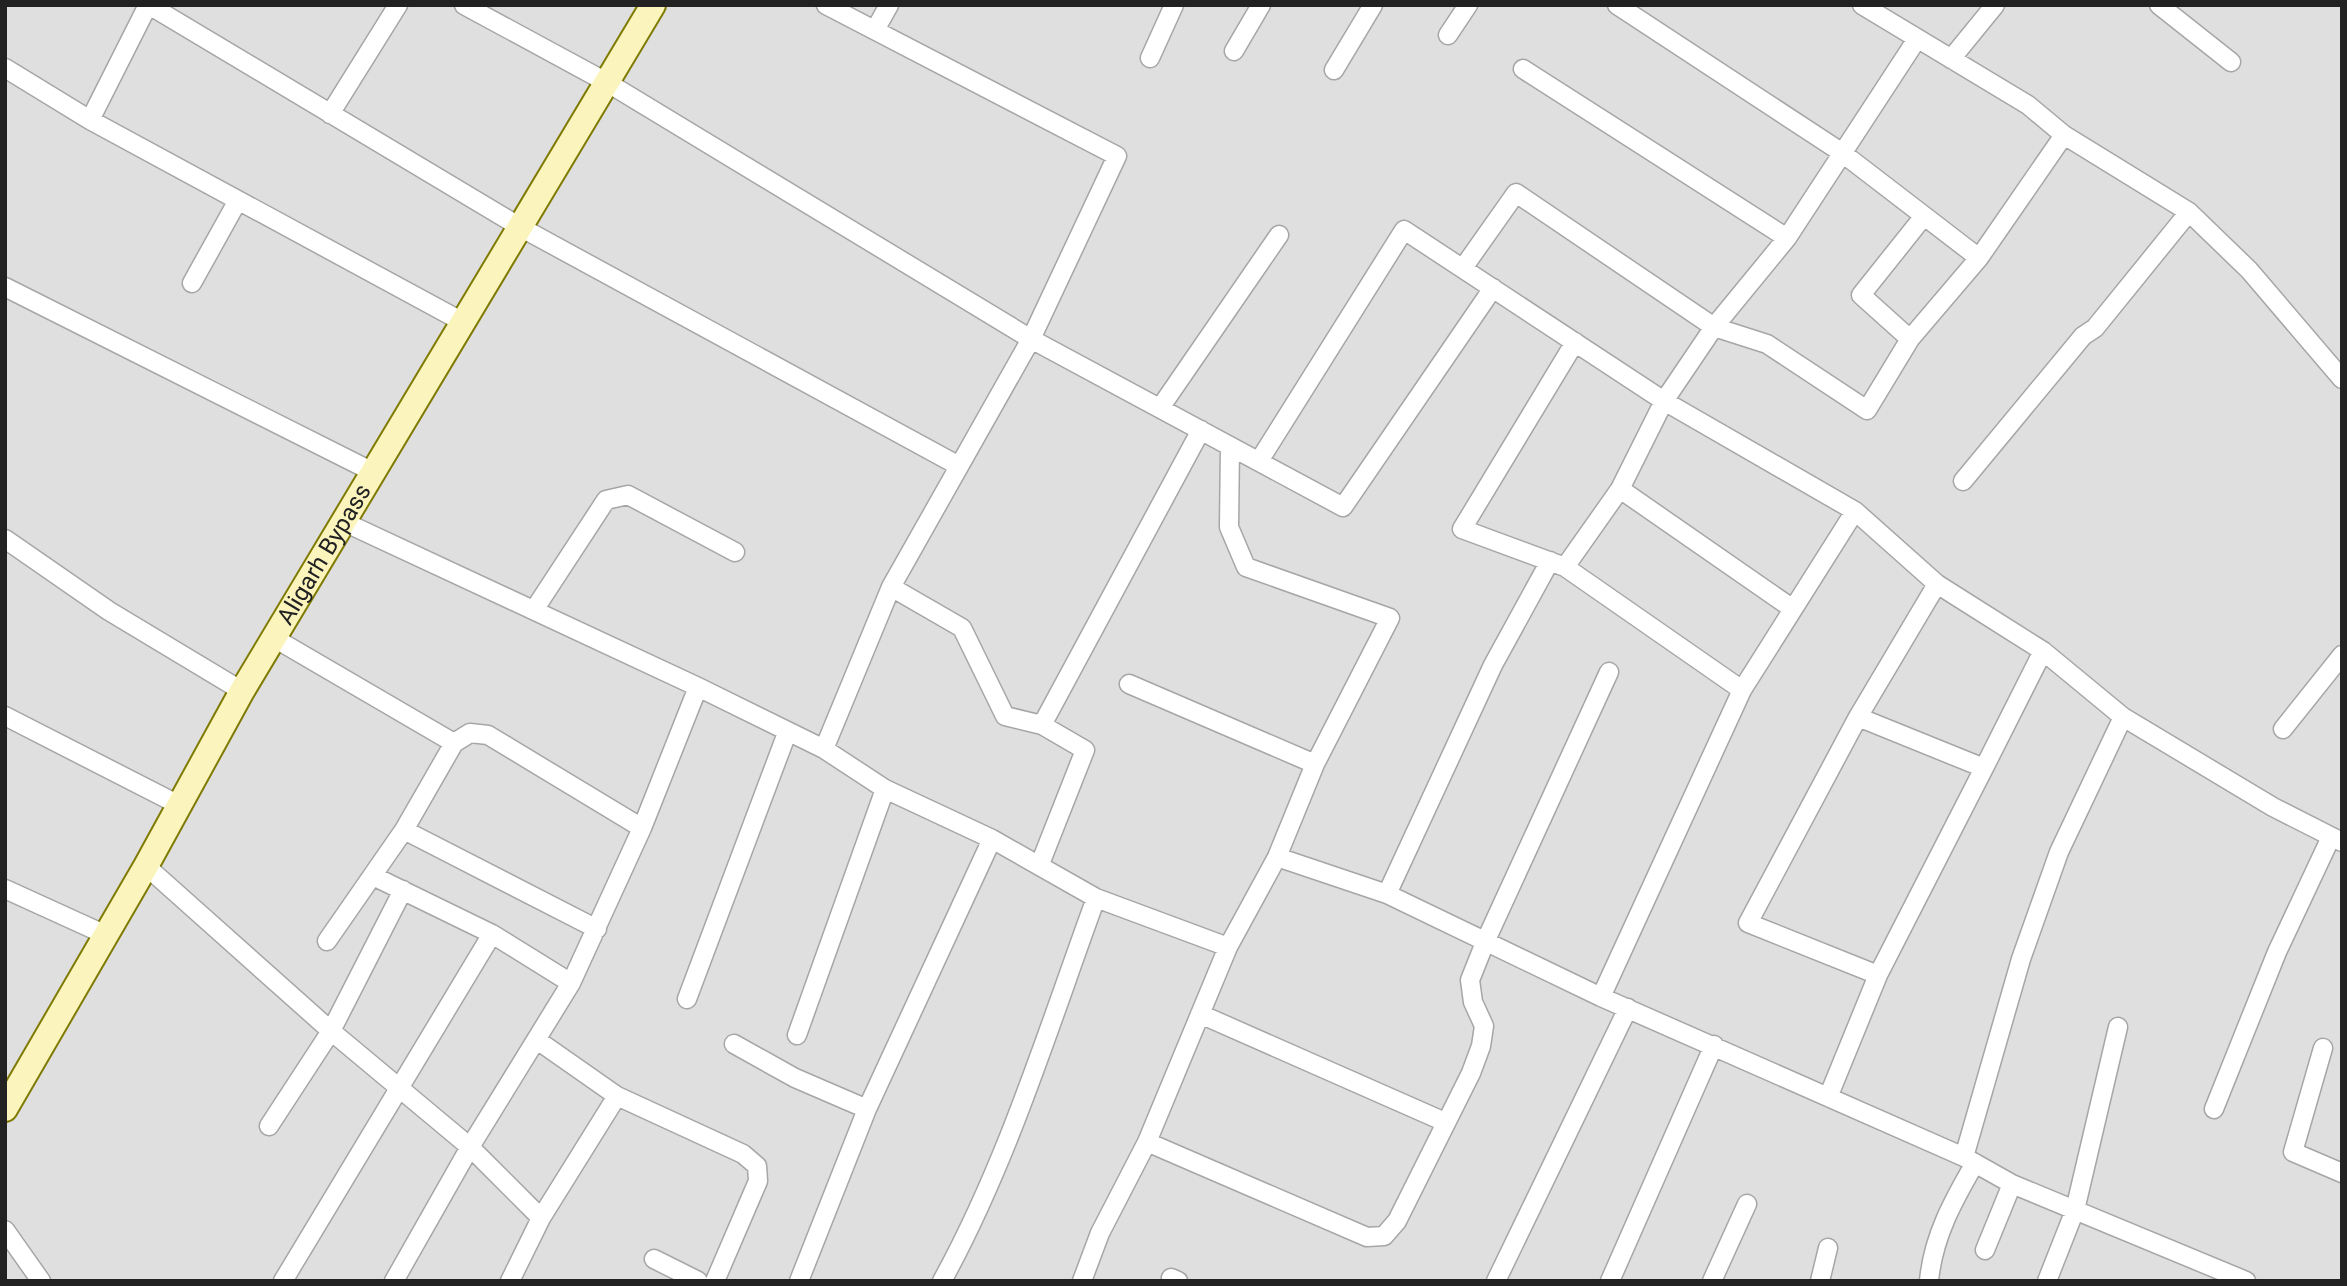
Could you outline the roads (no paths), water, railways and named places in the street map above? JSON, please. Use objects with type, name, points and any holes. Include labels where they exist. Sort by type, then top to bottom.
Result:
[{"type":"main road","name":"Aligarh Bypass","points":[[5,1109],[146,866],[242,691],[461,321],[653,5]]},
{"type":"street","points":[[90,120],[148,5],[520,227],[959,466]]},
{"type":"street","points":[[330,114],[398,5]]},
{"type":"street","points":[[464,5],[608,83],[1031,339],[1343,507],[1493,288]]},
{"type":"street","points":[[824,749],[891,587],[1031,339],[1117,156],[826,5]]},
{"type":"street","points":[[875,30],[889,5]]},
{"type":"street","points":[[1150,58],[1174,5]]},
{"type":"street","points":[[1234,51],[1261,5]]},
{"type":"street","points":[[1334,70],[1373,5]]},
{"type":"street","points":[[1448,34],[1468,5]]},
{"type":"street","points":[[1617,5],[1841,152],[1979,258]]},
{"type":"street","points":[[1862,5],[2028,105],[2064,135],[2189,212],[2249,270],[2342,379]]},
{"type":"street","points":[[1951,59],[1995,5]]},
{"type":"street","points":[[2160,5],[2231,62]]},
{"type":"street","points":[[1387,894],[1493,665],[1558,564],[1620,489],[1664,401],[1714,327],[1787,238],[1917,39]]},
{"type":"street","points":[[5,68],[90,120],[237,202],[461,321]]},
{"type":"street","points":[[1523,69],[1787,238]]},
{"type":"street","points":[[1463,268],[1517,193],[1714,327],[1767,344],[1867,410],[1910,339],[1979,258],[2064,135]]},
{"type":"street","points":[[192,283],[237,202]]},
{"type":"street","points":[[1963,481],[2083,336],[2095,328],[2189,212]]},
{"type":"street","points":[[1910,339],[1861,295],[1924,216]]},
{"type":"street","points":[[1259,461],[1405,230],[1664,401],[1855,511],[1937,584],[2043,652],[2123,717],[2273,807],[2336,840],[2277,952],[2214,1109]]},
{"type":"street","points":[[1160,408],[1279,235]]},
{"type":"street","points":[[5,287],[373,472]]},
{"type":"street","points":[[1575,342],[1462,528],[1558,564],[1742,690]]},
{"type":"street","points":[[1042,725],[1201,430]]},
{"type":"street","points":[[1082,1281],[1100,1233],[1147,1142],[1228,947],[1277,856],[1315,764],[1390,618],[1246,567],[1228,527],[1230,446]]},
{"type":"street","points":[[1620,489],[1793,608]]},
{"type":"street","points":[[534,610],[606,500],[616,495],[628,495],[735,552]]},
{"type":"street","points":[[1601,997],[1742,690],[1855,511]]},
{"type":"street","points":[[344,522],[698,687],[824,749],[885,789],[992,839],[1096,898],[1228,947]]},
{"type":"street","points":[[5,539],[110,611],[242,691]]},
{"type":"street","points":[[1878,975],[1748,923],[1858,717],[1937,584]]},
{"type":"street","points":[[891,587],[962,628],[1005,716],[1042,725],[1085,750],[1040,864]]},
{"type":"street","points":[[274,638],[454,743]]},
{"type":"street","points":[[1829,1095],[1878,975],[2043,652]]},
{"type":"street","points":[[2283,729],[2342,655]]},
{"type":"street","points":[[1147,1142],[1367,1237],[1384,1236],[1397,1221],[1471,1073],[1481,1046],[1483,1026],[1473,1002],[1470,980],[1609,672]]},
{"type":"street","points":[[1129,684],[1315,764]]},
{"type":"street","points":[[394,1281],[470,1147],[571,983],[642,828],[698,687]]},
{"type":"street","points":[[5,716],[179,805]]},
{"type":"street","points":[[1858,717],[1984,768]]},
{"type":"street","points":[[1929,1281],[1931,1257],[1969,1160],[2021,959],[2059,852],[2123,717]]},
{"type":"street","points":[[327,941],[404,830],[454,743],[470,733],[488,735],[642,828]]},
{"type":"street","points":[[687,999],[787,733]]},
{"type":"street","points":[[797,1035],[885,789]]},
{"type":"street","points":[[404,830],[597,929]]},
{"type":"street","points":[[799,1281],[867,1109],[992,839]]},
{"type":"street","points":[[1277,856],[1387,894],[1601,997],[1829,1095],[1969,1160],[2012,1184],[2246,1281]]},
{"type":"street","points":[[146,866],[331,1031],[470,1147],[541,1218]]},
{"type":"street","points":[[373,876],[492,934],[571,983]]},
{"type":"street","points":[[5,889],[106,935]]},
{"type":"street","points":[[269,1126],[331,1031],[403,890]]},
{"type":"street","points":[[942,1281],[966,1238],[1022,1102],[1096,898]]},
{"type":"street","points":[[283,1281],[492,934]]},
{"type":"street","points":[[1496,1281],[1628,1008]]},
{"type":"street","points":[[1200,1014],[1445,1122]]},
{"type":"street","points":[[2047,1281],[2075,1210],[2118,1027]]},
{"type":"street","points":[[537,1040],[617,1096],[743,1154],[757,1166],[758,1181],[715,1281]]},
{"type":"street","points":[[734,1044],[795,1078],[867,1109]]},
{"type":"street","points":[[1610,1281],[1714,1045]]},
{"type":"street","points":[[2323,1048],[2293,1152],[2342,1173]]},
{"type":"street","points":[[510,1281],[541,1218],[617,1096]]},
{"type":"street","points":[[1985,1250],[2012,1184]]},
{"type":"street","points":[[1712,1281],[1747,1204]]},
{"type":"street","points":[[5,1230],[41,1281]]},
{"type":"street","points":[[1821,1281],[1828,1248]]},
{"type":"street","points":[[654,1259],[698,1281]]}]
